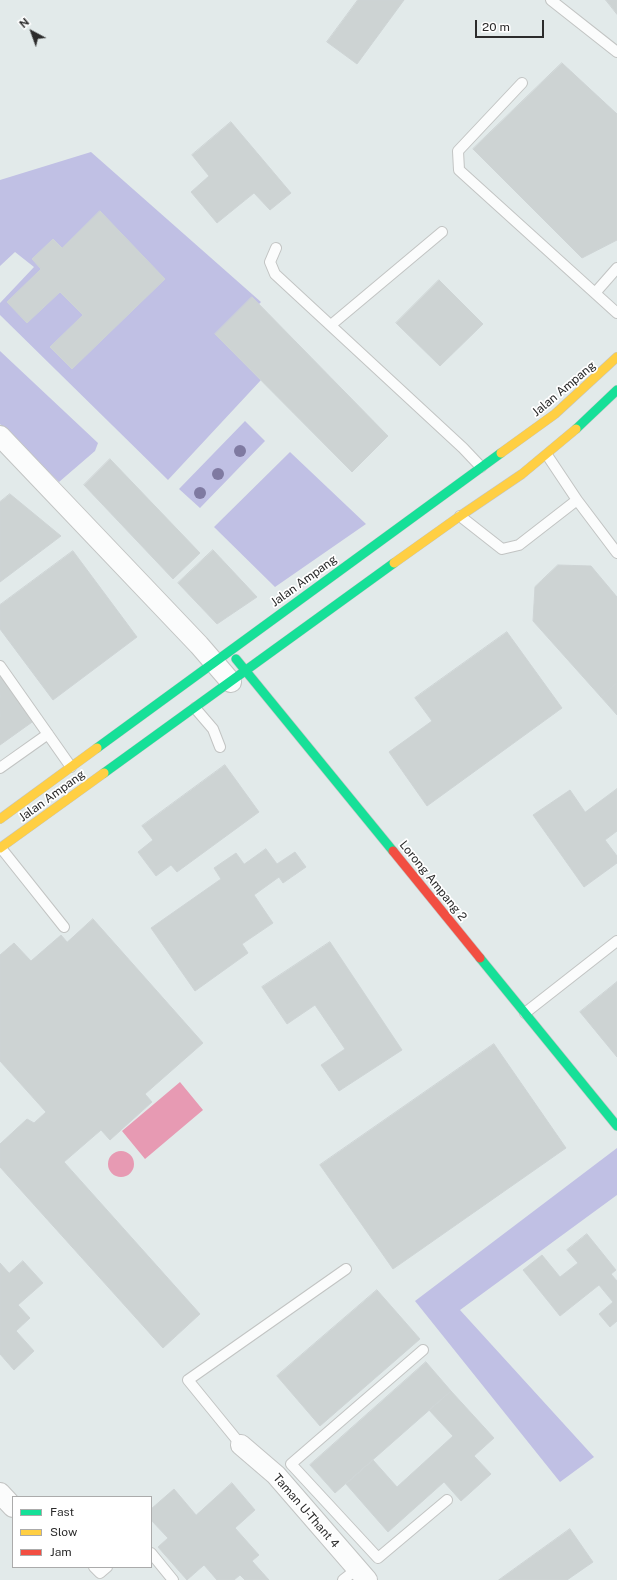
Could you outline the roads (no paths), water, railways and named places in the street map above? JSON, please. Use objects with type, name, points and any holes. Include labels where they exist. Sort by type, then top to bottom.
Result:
[{"type":"main road","name":"Jalan Ampang","points":[[0,819],[578,395],[617,357]]},
{"type":"main road","name":"Jalan Ampang","points":[[0,848],[460,516],[507,485],[547,455],[617,390]]},
{"type":"main road","name":"Lorong Ampang 2","points":[[238,676],[525,1013],[617,1126]]},
{"type":"street","points":[[0,436],[222,656],[238,676]]},
{"type":"street","name":"Taman U-Thant 4","points":[[242,1445],[283,1469],[356,1576]]},
{"type":"street","points":[[0,1493],[12,1505]]},
{"type":"lane","points":[[551,0],[617,52]]},
{"type":"lane","points":[[522,83],[458,151],[458,170],[617,313]]},
{"type":"lane","points":[[331,325],[442,232]]},
{"type":"lane","points":[[276,248],[270,262],[275,274],[481,467]]},
{"type":"lane","points":[[595,293],[617,268]]},
{"type":"lane","points":[[547,455],[577,500],[617,553]]},
{"type":"lane","points":[[460,516],[502,550],[519,545],[577,500]]},
{"type":"lane","points":[[0,666],[71,767]]},
{"type":"lane","points":[[195,708],[213,729],[220,747]]},
{"type":"lane","points":[[0,768],[48,734]]},
{"type":"lane","points":[[0,848],[64,927]]},
{"type":"lane","points":[[525,1013],[617,941]]},
{"type":"lane","points":[[242,1445],[188,1380],[346,1269]]},
{"type":"lane","points":[[423,1350],[283,1469],[378,1558],[447,1500]]},
{"type":"lane","points":[[152,1554],[173,1580]]},
{"type":"lane","points":[[95,1568],[100,1572],[106,1568]]}]
